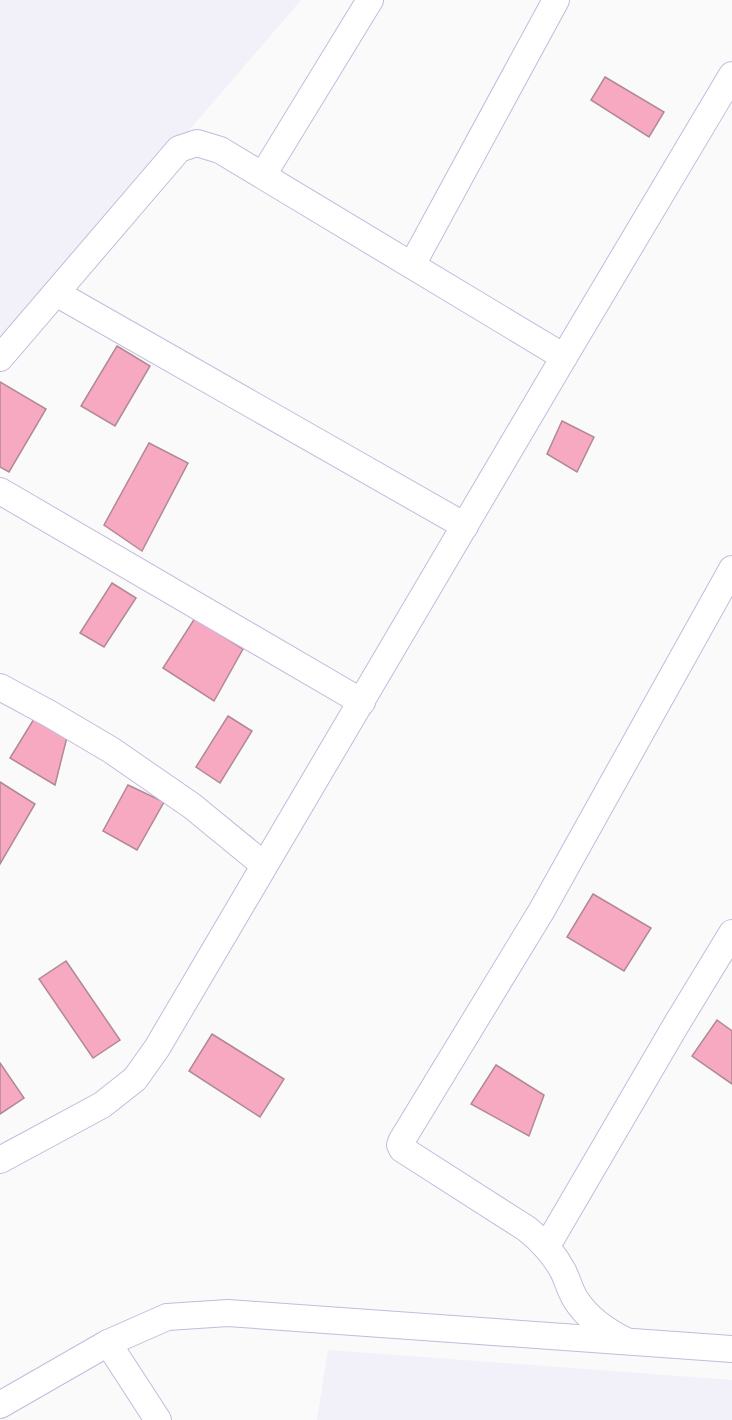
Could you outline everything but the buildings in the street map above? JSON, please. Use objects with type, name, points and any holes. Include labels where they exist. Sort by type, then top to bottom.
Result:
[{"type":"street","points":[[263,175],[370,0]]},
{"type":"street","points":[[412,265],[556,0]]},
{"type":"street","points":[[0,1160],[102,1105],[135,1079],[157,1048],[732,75]]},
{"type":"street","points":[[0,358],[178,149],[197,143],[220,150],[263,175],[564,357]]},
{"type":"street","points":[[56,293],[465,526]]},
{"type":"street","points":[[0,491],[362,702]]},
{"type":"street","points":[[626,1341],[604,1329],[585,1312],[547,1246],[527,1229],[402,1149],[400,1142],[542,910],[732,569]]},
{"type":"street","points":[[0,687],[111,750],[192,806],[264,865]]},
{"type":"street","points":[[547,1246],[732,933]]},
{"type":"street","points":[[0,1405],[108,1343],[167,1317],[228,1313],[732,1349]]},
{"type":"street","points":[[108,1343],[158,1420]]},
{"type":"shaded area","points":[[0,0],[301,0],[0,350]]},
{"type":"shaded area","points":[[328,1350],[732,1380],[732,1420],[317,1420]]}]
